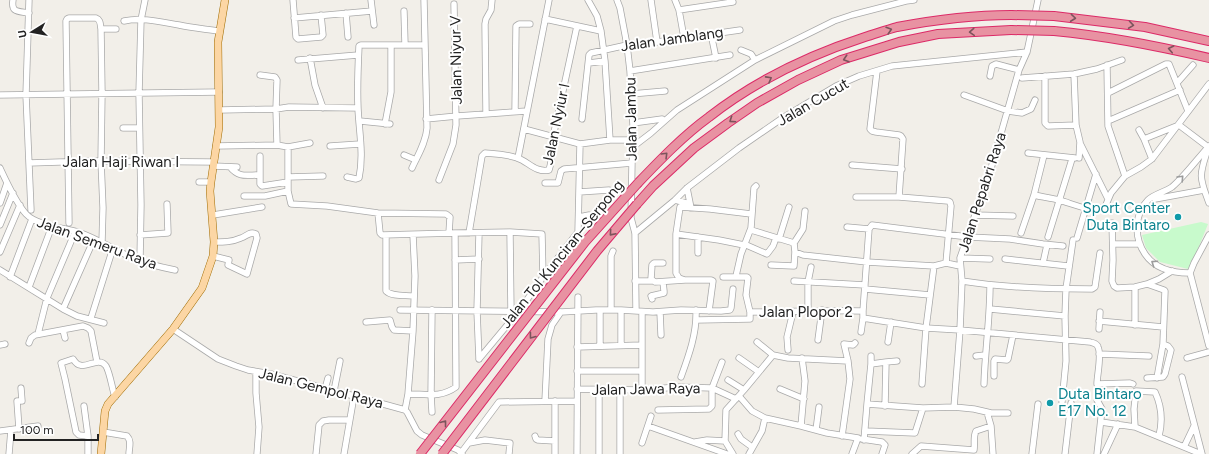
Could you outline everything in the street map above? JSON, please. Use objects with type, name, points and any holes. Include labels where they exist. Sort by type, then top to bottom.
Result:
[{"type":"highway","name":"Jalan Tol Kunciran–Serpong","points":[[420,454],[585,242],[638,183],[683,138],[709,117],[743,93],[791,67],[837,46],[895,28],[990,15],[1054,16],[1092,20],[1145,27],[1209,41]]},
{"type":"highway","name":"Jalan Tol Kunciran–Serpong","points":[[442,454],[596,251],[653,186],[694,148],[728,123],[757,103],[798,80],[842,60],[899,42],[938,34],[1011,30],[1054,31],[1087,34],[1142,43],[1209,58]]},
{"type":"main road","points":[[101,454],[105,411],[108,404],[173,328],[202,288],[213,256],[214,242],[211,182],[219,135],[220,110],[218,48],[219,31],[225,0]]},
{"type":"street","points":[[13,0],[13,9],[28,13]]},
{"type":"street","points":[[29,0],[26,94],[31,210]]},
{"type":"street","points":[[140,261],[141,204],[139,93],[141,20],[145,0]]},
{"type":"street","points":[[293,0],[296,38],[301,40],[319,38],[323,35],[321,16]]},
{"type":"street","points":[[371,0],[374,25]]},
{"type":"street","points":[[412,168],[428,128],[426,119],[424,0]]},
{"type":"street","points":[[486,113],[485,24],[490,13],[492,0]]},
{"type":"street","points":[[518,158],[549,0]]},
{"type":"street","name":"Jalan Jamblang","points":[[588,0],[597,16],[601,31],[605,61],[610,140]]},
{"type":"street","name":"Jalan Jambu","points":[[617,0],[627,45],[630,70],[633,123],[631,218],[635,233],[635,281],[642,345],[642,390]]},
{"type":"street","points":[[651,0],[657,42]]},
{"type":"street","points":[[675,0],[679,10],[684,38]]},
{"type":"street","points":[[524,129],[580,144],[610,140],[633,143],[651,133],[677,110],[755,60],[834,21],[852,14],[914,0]]},
{"type":"street","name":"Jalan Pepabri Raya","points":[[954,407],[962,281],[960,258],[990,172],[1019,70],[1027,52],[1038,0]]},
{"type":"street","points":[[679,10],[733,2]]},
{"type":"street","name":"Jalan Niyur V","points":[[439,180],[452,144],[456,116],[454,4]]},
{"type":"street","points":[[294,18],[372,11]]},
{"type":"street","points":[[404,11],[405,44]]},
{"type":"street","points":[[346,13],[348,37]]},
{"type":"street","points":[[68,223],[66,21],[69,18],[96,18],[99,19],[101,29],[102,242]]},
{"type":"street","points":[[124,21],[133,19],[150,20],[192,28],[219,31]]},
{"type":"street","points":[[545,19],[601,31]]},
{"type":"street","points":[[515,111],[516,26],[519,24],[530,24]]},
{"type":"street","name":"Jalan Nyiur I","points":[[469,233],[482,156],[485,154],[498,154],[518,158],[536,169],[544,171],[548,170],[552,156],[551,149],[553,137],[577,26]]},
{"type":"street","points":[[101,29],[116,29]]},
{"type":"street","name":"Jalan Jamblang","points":[[589,63],[590,54],[627,45],[740,30]]},
{"type":"street","points":[[711,34],[716,58]]},
{"type":"street","points":[[347,177],[356,179],[359,178],[361,168],[360,121],[358,108],[358,55],[360,45],[425,45]]},
{"type":"street","points":[[360,121],[388,124],[391,92],[391,45]]},
{"type":"street","points":[[741,50],[750,54],[755,60]]},
{"type":"street","name":"Jalan Cucut","points":[[635,233],[675,200],[687,188],[739,148],[784,117],[836,86],[892,66],[1027,52]]},
{"type":"street","points":[[298,60],[358,55]]},
{"type":"street","points":[[630,70],[730,55]]},
{"type":"street","points":[[310,58],[315,85],[323,108]]},
{"type":"street","points":[[1022,78],[1074,74],[1122,60]]},
{"type":"street","points":[[582,119],[589,63],[605,61]]},
{"type":"street","points":[[990,76],[992,66],[996,64],[1019,70]]},
{"type":"street","points":[[1108,93],[1166,64],[1169,64],[1188,110]]},
{"type":"street","points":[[1107,65],[1109,130],[1125,176]]},
{"type":"street","points":[[1177,83],[1193,65]]},
{"type":"street","points":[[877,71],[870,129],[876,132],[901,136],[903,142],[899,197]]},
{"type":"street","points":[[1074,74],[1076,125],[1080,142],[1108,199]]},
{"type":"street","points":[[260,75],[275,77],[277,80],[277,145]]},
{"type":"street","points":[[1045,76],[1046,125],[1076,125]]},
{"type":"street","points":[[1034,195],[1060,200],[1085,208],[1106,207],[1108,199],[1115,187],[1125,176],[1152,159],[1209,84]]},
{"type":"street","points":[[1108,121],[1180,90]]},
{"type":"street","points":[[631,94],[665,91]]},
{"type":"street","points":[[0,95],[219,92]]},
{"type":"street","points":[[964,95],[1008,111],[1022,113],[1031,109],[1035,100]]},
{"type":"street","points":[[220,110],[358,108]]},
{"type":"street","points":[[426,119],[486,113],[527,111]]},
{"type":"street","points":[[633,123],[662,119]]},
{"type":"street","points":[[1144,139],[1179,125]]},
{"type":"street","points":[[1179,125],[1209,147]]},
{"type":"street","points":[[123,128],[140,128]]},
{"type":"street","points":[[1139,130],[1152,159]]},
{"type":"street","points":[[1079,158],[1080,142]]},
{"type":"street","points":[[216,146],[277,145],[288,147],[310,143]]},
{"type":"street","points":[[330,146],[360,144]]},
{"type":"street","points":[[479,233],[477,311],[479,359],[520,311],[543,277],[578,232],[580,144]]},
{"type":"street","points":[[288,147],[288,191],[292,205],[327,206],[378,213],[446,214],[450,216],[455,260],[456,387],[442,394],[408,394]]},
{"type":"street","points":[[1209,147],[1201,170],[1202,183],[1209,203]]},
{"type":"street","points":[[1190,273],[1177,273],[1161,267],[1148,259],[1140,244],[1137,234],[1138,222],[1141,210],[1149,200],[1172,187],[1209,147]]},
{"type":"street","points":[[1028,153],[1072,159],[1087,158]]},
{"type":"street","points":[[404,155],[416,160]]},
{"type":"street","points":[[1021,234],[1034,195],[1044,155]]},
{"type":"street","points":[[260,156],[259,175],[260,184],[262,186],[288,180],[323,176]]},
{"type":"street","points":[[1048,238],[1072,159]]},
{"type":"street","name":"Jalan Haji Riwan I","points":[[29,163],[102,161],[213,164],[237,167]]},
{"type":"street","points":[[545,183],[558,183],[562,170],[632,163]]},
{"type":"street","points":[[852,165],[902,169]]},
{"type":"street","points":[[230,167],[240,175],[259,175]]},
{"type":"street","name":"Jalan Semeru Raya","points":[[0,169],[20,205],[26,214],[32,219],[102,242],[140,261],[174,270]]},
{"type":"street","points":[[1062,402],[1066,362],[1065,316],[1068,266],[1096,174]]},
{"type":"street","points":[[200,182],[211,182]]},
{"type":"street","points":[[0,203],[7,183]]},
{"type":"street","points":[[736,276],[741,254],[751,230],[754,188],[756,186]]},
{"type":"street","points":[[687,188],[690,206]]},
{"type":"street","points":[[579,192],[609,190]]},
{"type":"street","points":[[1149,200],[1204,190]]},
{"type":"street","points":[[244,196],[265,196],[288,191]]},
{"type":"street","points":[[0,225],[13,193]]},
{"type":"street","points":[[856,197],[899,197],[950,202],[951,206],[946,263]]},
{"type":"street","points":[[675,200],[690,206],[752,214]]},
{"type":"street","points":[[140,235],[168,233],[167,204]]},
{"type":"street","points":[[0,252],[20,205]]},
{"type":"street","points":[[685,280],[679,278],[676,273],[676,234],[679,209],[681,207],[690,206]]},
{"type":"street","points":[[212,215],[262,207]]},
{"type":"street","points":[[676,234],[744,245],[767,254],[778,239],[788,207]]},
{"type":"street","points":[[771,265],[794,266],[794,243],[803,229],[805,211]]},
{"type":"street","points":[[378,213],[380,233],[386,236],[510,232],[542,234],[543,277]]},
{"type":"street","points":[[579,217],[589,215]]},
{"type":"street","points":[[975,215],[1013,216]]},
{"type":"street","points":[[10,276],[32,219]]},
{"type":"street","points":[[1112,223],[1112,281],[1114,286],[1117,288],[1135,287],[1147,284],[1172,271]]},
{"type":"street","points":[[861,332],[869,229],[872,225],[968,237],[1010,239],[1062,246]]},
{"type":"street","points":[[29,288],[52,226]]},
{"type":"street","points":[[847,227],[869,229]]},
{"type":"street","points":[[751,230],[794,243]]},
{"type":"street","points":[[38,334],[47,298],[75,232]]},
{"type":"street","points":[[510,232],[511,312]]},
{"type":"street","points":[[213,256],[230,260],[228,265],[247,274],[257,238],[256,234],[254,233],[230,242],[214,242]]},
{"type":"street","points":[[413,235],[415,276],[413,331],[408,394],[405,410],[417,431],[422,435],[458,450],[461,454],[499,402],[577,401]]},
{"type":"street","points":[[386,236],[387,292],[392,294],[414,296]]},
{"type":"street","points":[[1209,236],[1190,273],[1209,346]]},
{"type":"street","points":[[698,237],[698,253]]},
{"type":"street","points":[[63,309],[94,239]]},
{"type":"street","points":[[1113,244],[1140,244]]},
{"type":"street","points":[[1043,263],[1047,245]]},
{"type":"street","points":[[91,318],[113,248]]},
{"type":"street","points":[[611,310],[612,251]]},
{"type":"street","points":[[795,252],[803,255],[867,262],[934,266],[946,263],[960,266]]},
{"type":"street","points":[[962,281],[990,286],[1092,289],[1094,288],[1100,253]]},
{"type":"street","points":[[960,258],[990,259]]},
{"type":"street","points":[[455,260],[479,259]]},
{"type":"street","points":[[1005,259],[1068,266]]},
{"type":"street","points":[[652,281],[652,265],[663,263]]},
{"type":"street","points":[[808,312],[808,282],[811,266]]},
{"type":"street","points":[[922,384],[926,328],[934,266]]},
{"type":"street","points":[[0,270],[63,309],[77,316],[91,318],[104,323]]},
{"type":"street","points":[[697,320],[750,319],[746,295],[748,278],[736,276],[723,277]]},
{"type":"street","points":[[635,281],[663,282],[711,280],[713,281],[709,311]]},
{"type":"street","points":[[652,299],[651,296],[664,293],[663,282]]},
{"type":"street","points":[[794,282],[865,287],[930,295]]},
{"type":"street","points":[[1147,284],[1162,288],[1165,291],[1162,344],[1157,378]]},
{"type":"street","points":[[984,384],[985,355],[990,309],[990,286]]},
{"type":"street","points":[[1135,287],[1135,325]]},
{"type":"street","points":[[400,310],[414,309],[511,312],[578,312],[600,310],[639,312],[681,310],[721,311],[730,310],[732,306],[733,289]]},
{"type":"street","points":[[577,454],[578,297]]},
{"type":"street","points":[[990,309],[1065,316]]},
{"type":"street","points":[[432,310],[432,412]]},
{"type":"street","points":[[600,310],[600,346]]},
{"type":"street","points":[[621,310],[621,345]]},
{"type":"street","points":[[681,377],[692,346],[697,320],[696,310]]},
{"type":"street","points":[[818,340],[822,310]]},
{"type":"street","name":"Jalan Plopor 2","points":[[750,312],[808,312],[822,310],[863,315],[926,328],[1090,342],[1098,346],[1099,354]]},
{"type":"street","points":[[545,402],[548,339],[552,325],[561,312]]},
{"type":"street","points":[[660,312],[661,335]]},
{"type":"street","points":[[788,350],[787,337],[793,312]]},
{"type":"street","points":[[1099,329],[1100,312]]},
{"type":"street","points":[[366,322],[390,320],[394,330],[413,331]]},
{"type":"street","points":[[1099,321],[1163,327]]},
{"type":"street","points":[[888,342],[891,322]]},
{"type":"street","points":[[29,343],[33,335],[83,326],[91,331],[97,362]]},
{"type":"street","name":"Jalan Gempol Raya","points":[[173,328],[223,361],[236,366],[405,410]]},
{"type":"street","points":[[63,330],[65,338]]},
{"type":"street","points":[[994,376],[994,361],[996,359],[1008,359],[1013,336]]},
{"type":"street","points":[[757,342],[773,355],[788,358],[848,361]]},
{"type":"street","points":[[842,436],[850,379],[844,344],[855,344]]},
{"type":"street","points":[[1147,378],[1163,377],[1165,374],[1171,350],[1168,346],[1162,344]]},
{"type":"street","points":[[577,347],[642,345]]},
{"type":"street","points":[[1187,358],[1209,352]]},
{"type":"street","points":[[1133,384],[1097,384],[1099,354],[1149,356]]},
{"type":"street","points":[[733,454],[725,441],[726,410],[773,355]]},
{"type":"street","points":[[976,356],[985,355]]},
{"type":"street","points":[[864,440],[866,431],[871,356]]},
{"type":"street","points":[[739,358],[759,372]]},
{"type":"street","points":[[801,426],[804,399],[802,358]]},
{"type":"street","points":[[88,436],[79,435],[76,432],[61,363],[73,360],[78,365],[82,366],[97,362],[103,363],[107,367],[115,397]]},
{"type":"street","points":[[334,391],[340,361]]},
{"type":"street","points":[[871,364],[897,361]]},
{"type":"street","points":[[658,410],[709,409],[712,406],[712,388],[722,362]]},
{"type":"street","points":[[885,406],[886,362]]},
{"type":"street","points":[[577,371],[641,371]]},
{"type":"street","points":[[256,372],[259,427],[257,454]]},
{"type":"street","points":[[1182,377],[1202,454]]},
{"type":"street","points":[[325,389],[328,378]]},
{"type":"street","points":[[728,380],[744,390]]},
{"type":"street","name":"Jalan Jawa Raya","points":[[577,389],[642,390],[677,387],[712,388],[737,398]]},
{"type":"street","points":[[18,429],[17,401],[22,400],[21,388]]},
{"type":"street","points":[[620,389],[620,454]]},
{"type":"street","points":[[780,389],[804,399]]},
{"type":"street","points":[[599,390],[599,454]]},
{"type":"street","points":[[1135,427],[1134,409],[1136,390],[1155,392],[1160,407],[1162,422],[1159,436]]},
{"type":"street","points":[[344,454],[354,396]]},
{"type":"street","points":[[737,398],[752,411],[765,418],[842,436],[882,442],[884,445],[882,454]]},
{"type":"street","points":[[1097,400],[1102,409],[1097,454]]},
{"type":"street","points":[[555,401],[555,454]]},
{"type":"street","points":[[1065,454],[1071,403]]},
{"type":"street","points":[[867,404],[923,408],[954,407],[974,409],[991,413],[1008,413]]},
{"type":"street","points":[[1032,454],[1038,404]]},
{"type":"street","points":[[84,406],[88,436],[88,454]]},
{"type":"street","points":[[816,430],[819,407]]},
{"type":"street","points":[[866,431],[915,433],[923,408]]},
{"type":"street","points":[[988,412],[991,426],[993,454]]},
{"type":"street","points":[[642,443],[651,416]]},
{"type":"street","points":[[749,454],[762,431],[765,418]]},
{"type":"street","points":[[316,454],[319,425],[323,421],[329,420],[349,420]]},
{"type":"street","points":[[1101,422],[1135,427],[1202,454]]},
{"type":"street","points":[[1104,454],[1118,424]]},
{"type":"street","points":[[0,431],[38,426]]},
{"type":"street","points":[[648,426],[727,454]]},
{"type":"street","points":[[912,454],[922,446],[974,450],[974,436],[976,431],[991,426]]},
{"type":"street","points":[[1184,447],[1194,426]]},
{"type":"street","points":[[9,454],[11,430]]},
{"type":"street","points":[[103,432],[127,436],[130,440],[128,454]]},
{"type":"street","points":[[738,434],[741,439],[752,447]]},
{"type":"street","points":[[535,436],[538,440],[555,441]]},
{"type":"street","points":[[852,454],[858,438]]},
{"type":"street","points":[[469,443],[485,440],[510,443],[509,454]]},
{"type":"street","points":[[694,442],[703,440],[725,441]]},
{"type":"green space","points":[[1201,222],[1208,224],[1196,254],[1188,269],[1160,262],[1146,248],[1142,235]]},
{"type":"place","name":"Sport Center Duta Bintaro","points":[[1178,217]]},
{"type":"place","name":"Duta Bintaro E17 No. 12","points":[[1050,403]]}]
